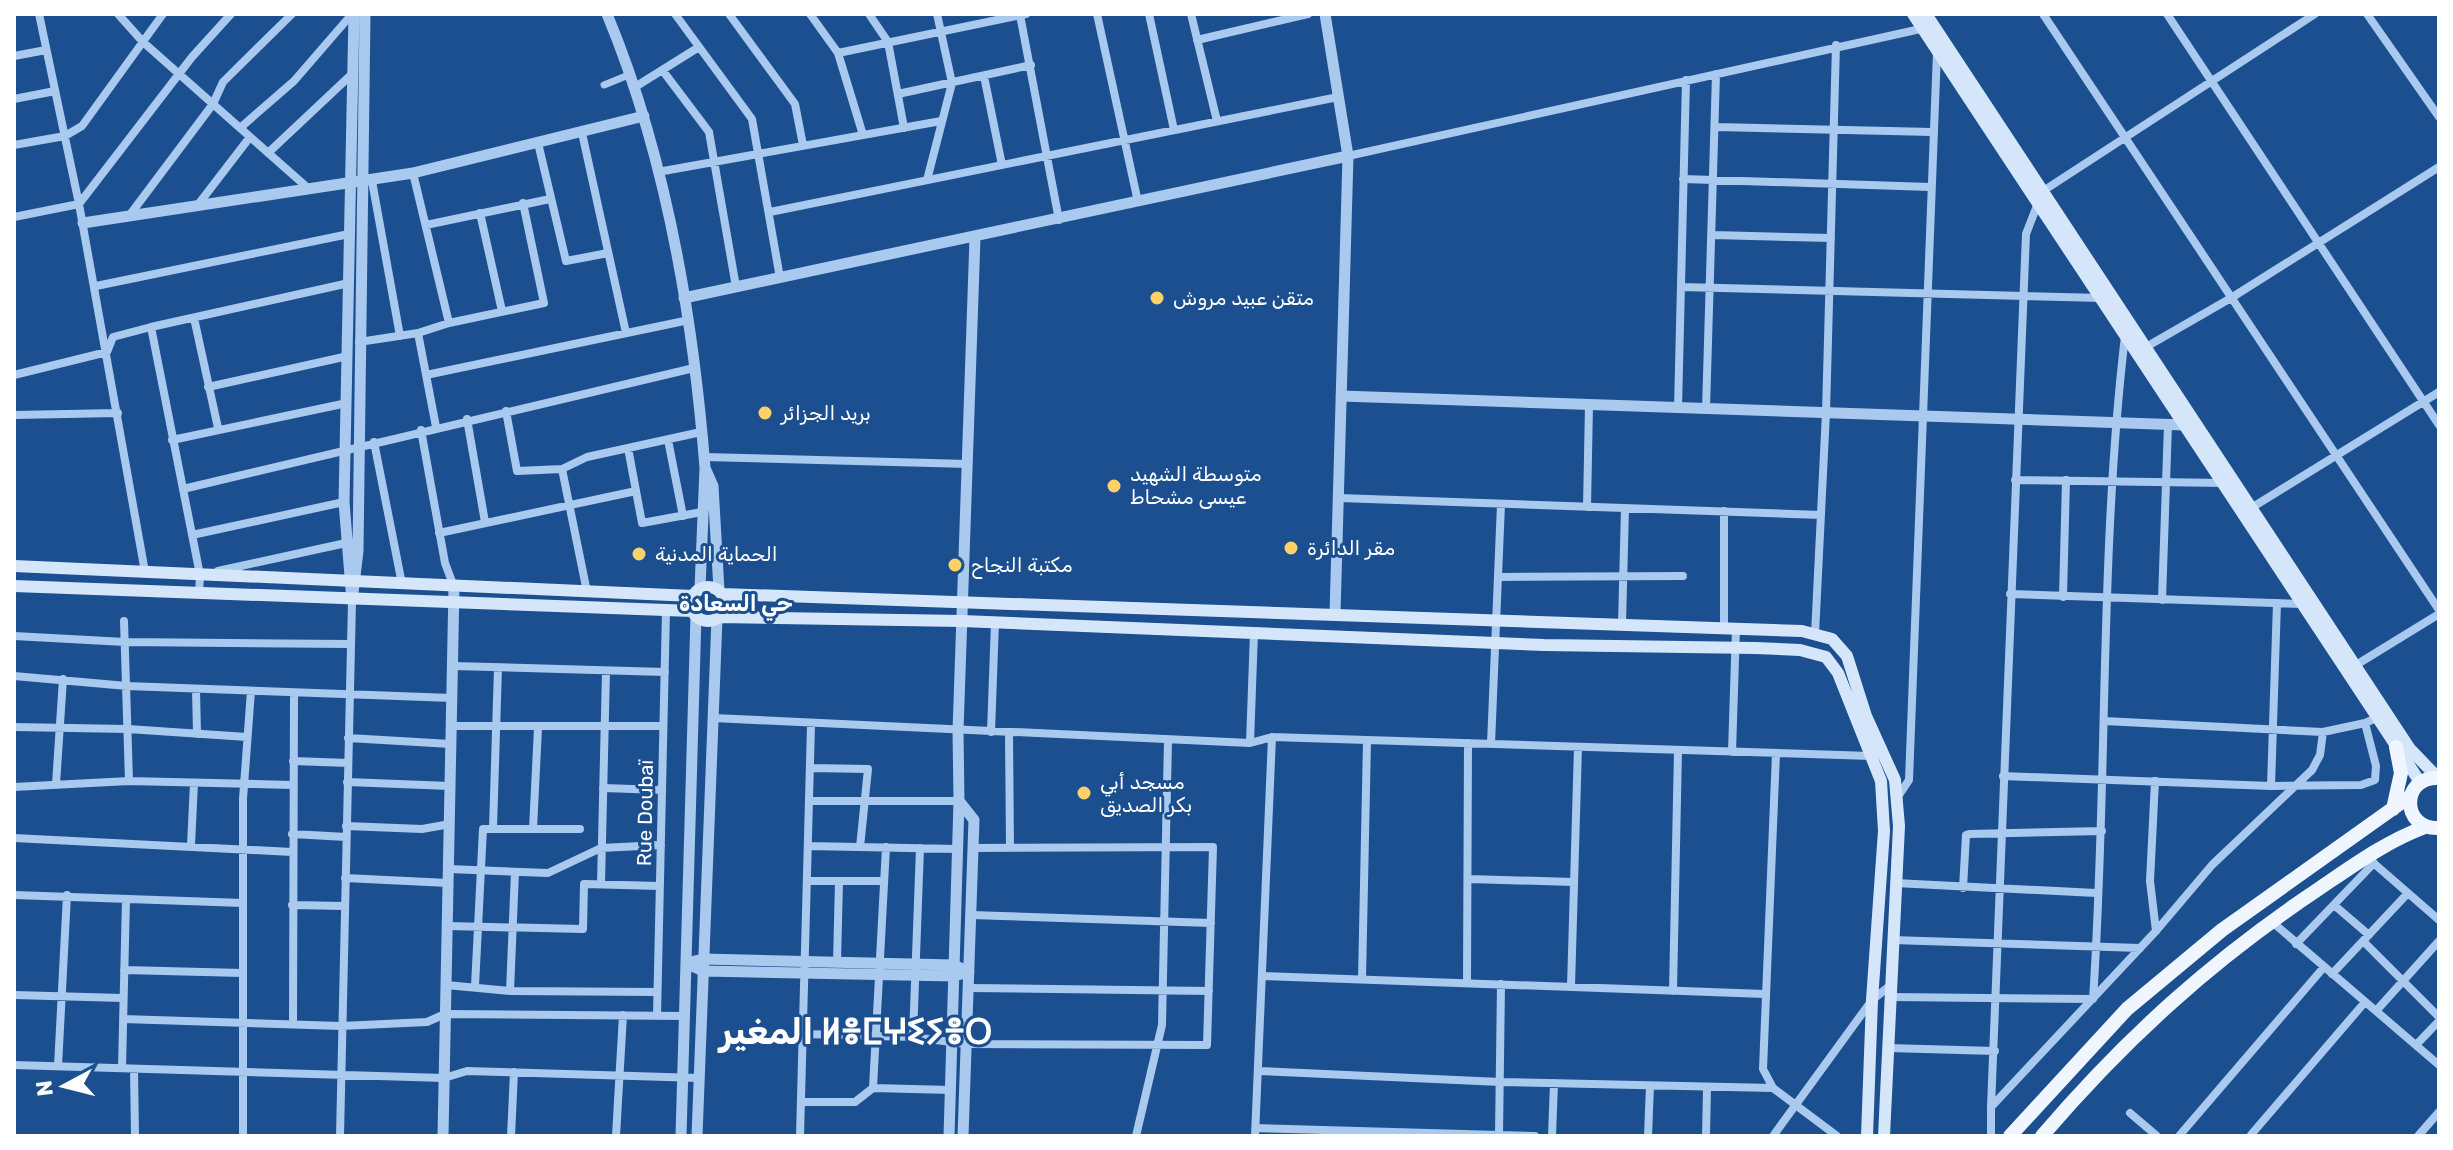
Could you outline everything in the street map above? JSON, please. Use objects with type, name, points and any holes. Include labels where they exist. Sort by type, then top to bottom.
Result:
[{"type":"main road","points":[[1913,14],[1928,27],[2146,347],[2249,510],[2410,749],[2438,778]]},
{"type":"main road","points":[[1926,14],[1928,27]]},
{"type":"main road","points":[[2041,197],[2125,335],[2224,483],[2249,510],[2303,604],[2420,782]]},
{"type":"main road","points":[[14,566],[587,592],[720,592],[1730,628],[1815,634],[1832,639],[1847,656],[1866,716],[1895,780],[1899,826],[1884,1136]]},
{"type":"main road","points":[[14,586],[352,601],[666,610],[694,613],[708,621],[718,618],[995,622],[1494,643],[1800,650],[1826,657],[1838,673],[1881,781],[1884,831],[1872,1000],[1867,1136]]},
{"type":"main road","points":[[694,613],[697,592]]},
{"type":"main road","points":[[718,618],[725,604],[720,592]]},
{"type":"main road","points":[[2393,811],[2401,773],[2396,747]]},
{"type":"main road","points":[[2010,1136],[2127,1009],[2222,930],[2393,811],[2420,782],[2438,778]]},
{"type":"main road","points":[[2409,797],[2412,815],[2433,830]]},
{"type":"main road","points":[[2042,1136],[2120,1048],[2270,921],[2370,860],[2402,836],[2433,830]]},
{"type":"street","points":[[39,14],[96,286],[145,572]]},
{"type":"street","points":[[118,14],[143,42],[310,190]]},
{"type":"street","points":[[14,145],[65,136],[82,126],[163,14]]},
{"type":"street","points":[[14,217],[79,204],[231,14]]},
{"type":"street","points":[[129,216],[213,104],[223,82],[292,14]]},
{"type":"street","points":[[240,128],[294,81],[353,14]]},
{"type":"street","points":[[353,14],[352,74],[361,182],[400,336]]},
{"type":"street","points":[[340,1136],[352,582],[358,446],[365,14]]},
{"type":"street","points":[[607,14],[644,116],[689,320],[704,463],[697,592]]},
{"type":"street","points":[[675,14],[752,119],[780,278]]},
{"type":"street","points":[[729,14],[795,104],[803,145]]},
{"type":"street","points":[[810,14],[838,53],[863,135]]},
{"type":"street","points":[[869,14],[888,42],[904,128]]},
{"type":"street","points":[[927,180],[952,83],[937,14]]},
{"type":"street","points":[[1097,14],[1138,202]]},
{"type":"street","points":[[1149,14],[1174,130]]},
{"type":"street","points":[[1191,14],[1217,121]]},
{"type":"street","points":[[1197,40],[1308,14]]},
{"type":"street","points":[[1325,14],[1348,156],[1335,614]]},
{"type":"street","points":[[2043,14],[2439,612],[2356,665]]},
{"type":"street","points":[[2167,14],[2439,425]]},
{"type":"street","points":[[1991,1136],[2026,234],[2041,197],[2125,137],[2315,14]]},
{"type":"street","points":[[2367,14],[2439,117]]},
{"type":"street","points":[[838,53],[1023,15],[1059,220]]},
{"type":"street","points":[[684,298],[1059,220],[1928,27]]},
{"type":"street","points":[[1815,634],[1826,413],[1836,45]]},
{"type":"street","points":[[1896,798],[1909,780],[1930,187],[1940,46]]},
{"type":"street","points":[[635,87],[699,47]]},
{"type":"street","points":[[14,56],[46,50]]},
{"type":"street","points":[[898,94],[1031,65]]},
{"type":"street","points":[[663,71],[709,132],[736,287]]},
{"type":"street","points":[[268,153],[352,74]]},
{"type":"street","points":[[604,85],[631,74]]},
{"type":"street","points":[[1706,409],[1717,127],[1716,74]]},
{"type":"street","points":[[984,76],[1002,165]]},
{"type":"street","points":[[1678,408],[1686,80]]},
{"type":"street","points":[[14,99],[55,91]]},
{"type":"street","points":[[770,212],[1338,97]]},
{"type":"street","points":[[83,223],[413,173],[644,116]]},
{"type":"street","points":[[658,172],[941,121]]},
{"type":"street","points":[[1717,127],[1933,132]]},
{"type":"street","points":[[582,133],[626,333]]},
{"type":"street","points":[[197,206],[250,137]]},
{"type":"street","points":[[538,143],[566,261],[608,253]]},
{"type":"street","points":[[2146,347],[2231,298],[2439,167]]},
{"type":"street","points":[[413,173],[449,323]]},
{"type":"street","points":[[1683,179],[1930,187]]},
{"type":"street","points":[[352,582],[344,502],[349,234],[361,182]]},
{"type":"street","points":[[426,225],[550,199]]},
{"type":"street","points":[[359,342],[418,333],[449,323],[544,303],[523,203]]},
{"type":"street","points":[[480,213],[502,311]]},
{"type":"street","points":[[96,286],[349,234]]},
{"type":"street","points":[[1713,235],[1831,238]]},
{"type":"street","points":[[949,1136],[958,849],[958,731],[975,238]]},
{"type":"street","points":[[107,352],[113,337],[349,283]]},
{"type":"street","points":[[1681,287],[2102,298]]},
{"type":"street","points":[[194,318],[218,428]]},
{"type":"street","points":[[426,375],[689,320]]},
{"type":"street","points":[[151,327],[200,575],[199,594]]},
{"type":"street","points":[[418,333],[436,427]]},
{"type":"street","points":[[2093,999],[2096,893],[2102,831],[2115,423],[2125,335]]},
{"type":"street","points":[[14,375],[107,352]]},
{"type":"street","points":[[208,387],[348,356]]},
{"type":"street","points":[[183,489],[467,419],[694,368]]},
{"type":"street","points":[[2249,510],[2439,392]]},
{"type":"street","points":[[1341,396],[2184,425]]},
{"type":"street","points":[[172,440],[347,403]]},
{"type":"street","points":[[1587,507],[1589,405]]},
{"type":"street","points":[[506,411],[517,471],[562,469],[587,457],[701,432]]},
{"type":"street","points":[[14,415],[118,413]]},
{"type":"street","points":[[467,419],[485,522]]},
{"type":"street","points":[[2162,600],[2168,425]]},
{"type":"street","points":[[421,430],[445,563],[454,587],[443,1136]]},
{"type":"street","points":[[668,440],[683,516]]},
{"type":"street","points":[[374,442],[402,584]]},
{"type":"street","points":[[628,448],[642,523],[702,512]]},
{"type":"street","points":[[704,463],[968,464]]},
{"type":"street","points":[[704,463],[713,486],[720,592]]},
{"type":"street","points":[[562,469],[587,592]]},
{"type":"street","points":[[2015,480],[2224,483]]},
{"type":"street","points":[[2063,597],[2066,480]]},
{"type":"street","points":[[439,533],[636,491]]},
{"type":"street","points":[[1339,498],[1821,515]]},
{"type":"street","points":[[192,535],[344,502]]},
{"type":"street","points":[[1491,744],[1501,504]]},
{"type":"street","points":[[1622,624],[1625,508]]},
{"type":"street","points":[[1724,511],[1730,628],[1736,648],[1732,752]]},
{"type":"street","points":[[200,575],[346,543]]},
{"type":"street","points":[[1499,577],[1683,576]]},
{"type":"street","points":[[2010,594],[2303,604]]},
{"type":"street","points":[[2271,786],[2277,603]]},
{"type":"street","name":"Rue Doubaï","points":[[657,1016],[666,610]]},
{"type":"street","points":[[681,1136],[694,613]]},
{"type":"street","points":[[697,1136],[718,618]]},
{"type":"street","points":[[124,621],[129,781]]},
{"type":"street","points":[[991,732],[995,622]]},
{"type":"street","points":[[1250,743],[1254,632]]},
{"type":"street","points":[[14,636],[125,642],[351,644]]},
{"type":"street","points":[[453,666],[665,672]]},
{"type":"street","points":[[493,828],[498,668]]},
{"type":"street","points":[[601,884],[606,671]]},
{"type":"street","points":[[14,676],[127,686],[452,698]]},
{"type":"street","points":[[56,784],[63,679]]},
{"type":"street","points":[[196,689],[197,734]]},
{"type":"street","points":[[243,1136],[244,784],[251,691]]},
{"type":"street","points":[[293,1024],[294,694]]},
{"type":"street","points":[[2104,721],[2275,727],[2323,732],[2379,717]]},
{"type":"street","points":[[713,718],[811,725],[1250,743],[1272,737],[1871,756]]},
{"type":"street","points":[[2003,776],[2271,786],[2361,785],[2375,780],[2376,766],[2365,723]]},
{"type":"street","points":[[800,1136],[811,725]]},
{"type":"street","points":[[452,726],[663,726]]},
{"type":"street","points":[[14,727],[128,729],[247,737]]},
{"type":"street","points":[[533,829],[538,728]]},
{"type":"street","points":[[1991,1107],[2156,931],[2212,865],[2312,770],[2320,755],[2323,732]]},
{"type":"street","points":[[1009,733],[1010,848]]},
{"type":"street","points":[[1272,737],[1256,1132],[1535,1136]]},
{"type":"street","points":[[348,738],[451,744]]},
{"type":"street","points":[[1136,1136],[1162,1025],[1168,740]]},
{"type":"street","points":[[1362,979],[1367,741]]},
{"type":"street","points":[[1467,982],[1468,743]]},
{"type":"street","points":[[1571,987],[1578,747]]},
{"type":"street","points":[[1673,991],[1678,750]]},
{"type":"street","points":[[1776,753],[1763,1069],[1773,1088],[1832,1135]]},
{"type":"street","points":[[293,761],[348,763]]},
{"type":"street","points":[[810,768],[868,769],[860,847]]},
{"type":"street","points":[[14,787],[129,781],[293,785]]},
{"type":"street","points":[[2155,781],[2150,881],[2156,931]]},
{"type":"street","points":[[347,782],[450,786]]},
{"type":"street","points":[[191,845],[194,783]]},
{"type":"street","points":[[603,788],[662,790]]},
{"type":"street","points":[[809,801],[959,801]]},
{"type":"street","points":[[959,801],[974,820],[963,1136]]},
{"type":"street","points":[[346,826],[422,829],[450,824]]},
{"type":"street","points":[[475,986],[483,829],[580,829]]},
{"type":"street","points":[[1963,888],[1966,835],[2102,831]]},
{"type":"street","points":[[292,834],[346,837]]},
{"type":"street","points":[[14,838],[243,847],[292,852]]},
{"type":"street","points":[[449,869],[548,873],[601,848],[661,845]]},
{"type":"street","points":[[808,846],[958,849]]},
{"type":"street","points":[[873,1088],[886,847]]},
{"type":"street","points":[[803,1034],[952,1039],[966,1044],[1207,1045],[1213,847],[973,848]]},
{"type":"street","points":[[913,1037],[920,848]]},
{"type":"street","points":[[2296,944],[2334,905],[2370,860],[2439,920]]},
{"type":"street","points":[[510,991],[515,872]]},
{"type":"street","points":[[345,878],[448,883]]},
{"type":"street","points":[[1469,879],[1574,882]]},
{"type":"street","points":[[807,881],[884,881]]},
{"type":"street","points":[[837,962],[839,881]]},
{"type":"street","points":[[1895,883],[2096,893]]},
{"type":"street","points":[[447,926],[583,929],[584,884],[660,886]]},
{"type":"street","points":[[2332,974],[2408,893]]},
{"type":"street","points":[[14,895],[243,903]]},
{"type":"street","points":[[58,1066],[67,895]]},
{"type":"street","points":[[122,1068],[126,899]]},
{"type":"street","points":[[292,905],[344,906]]},
{"type":"street","points":[[2334,905],[2439,1019],[2416,1045]]},
{"type":"street","points":[[971,915],[1164,919],[1211,923]]},
{"type":"street","points":[[2270,921],[2439,1065]]},
{"type":"street","points":[[1892,940],[1997,946],[2140,948]]},
{"type":"street","points":[[2376,1011],[2439,941]]},
{"type":"street","points":[[804,968],[837,962],[878,969]]},
{"type":"street","points":[[686,963],[969,972]]},
{"type":"street","points":[[2179,1136],[2324,967]]},
{"type":"street","points":[[124,970],[243,973]]},
{"type":"street","points":[[1264,976],[1765,994]]},
{"type":"street","points":[[1499,1135],[1501,984]]},
{"type":"street","points":[[446,985],[510,991],[657,992]]},
{"type":"street","points":[[968,988],[1209,991]]},
{"type":"street","points":[[1773,1136],[1872,1000],[1891,991],[1996,1000],[2093,999]]},
{"type":"street","points":[[14,995],[123,998]]},
{"type":"street","points":[[2250,1136],[2365,1002]]},
{"type":"street","points":[[123,1019],[341,1026],[427,1022],[445,1014],[684,1016]]},
{"type":"street","points":[[616,1136],[623,1015]]},
{"type":"street","points":[[1888,1048],[1995,1051]]},
{"type":"street","points":[[14,1065],[444,1078],[467,1071],[699,1078]]},
{"type":"street","points":[[134,1069],[135,1136]]},
{"type":"street","points":[[1260,1071],[1500,1082],[1773,1088]]},
{"type":"street","points":[[511,1136],[514,1072]]},
{"type":"street","points":[[1552,1136],[1554,1083]]},
{"type":"street","points":[[1648,1136],[1650,1086]]},
{"type":"street","points":[[801,1102],[855,1102],[873,1088],[950,1090]]},
{"type":"street","points":[[1706,1136],[1707,1088]]},
{"type":"street","points":[[2418,1136],[2439,1112]]},
{"type":"street","points":[[2130,1113],[2157,1136]]},
{"type":"place","name":"متقن عبيد مروش","points":[[1157,298]]},
{"type":"place","name":"بريد الجزائر","points":[[765,413]]},
{"type":"place","name":"متوسطة الشهيد عيسى مشحاط","points":[[1114,486]]},
{"type":"place","name":"مقر الدائرة","points":[[1291,548]]},
{"type":"place","name":"الحماية المدنية","points":[[639,554]]},
{"type":"place","name":"مكتبة النجاح","points":[[955,565]]},
{"type":"place","name":"مسجد أبي بكر الصديق","points":[[1084,793]]},
{"type":"district","name":"حي السعادة","points":[[736,603]]},
{"type":"district","name":"المغير ⵍⴻⵎⵖⵉⵢⴻⵔ","points":[[856,1031]]}]
